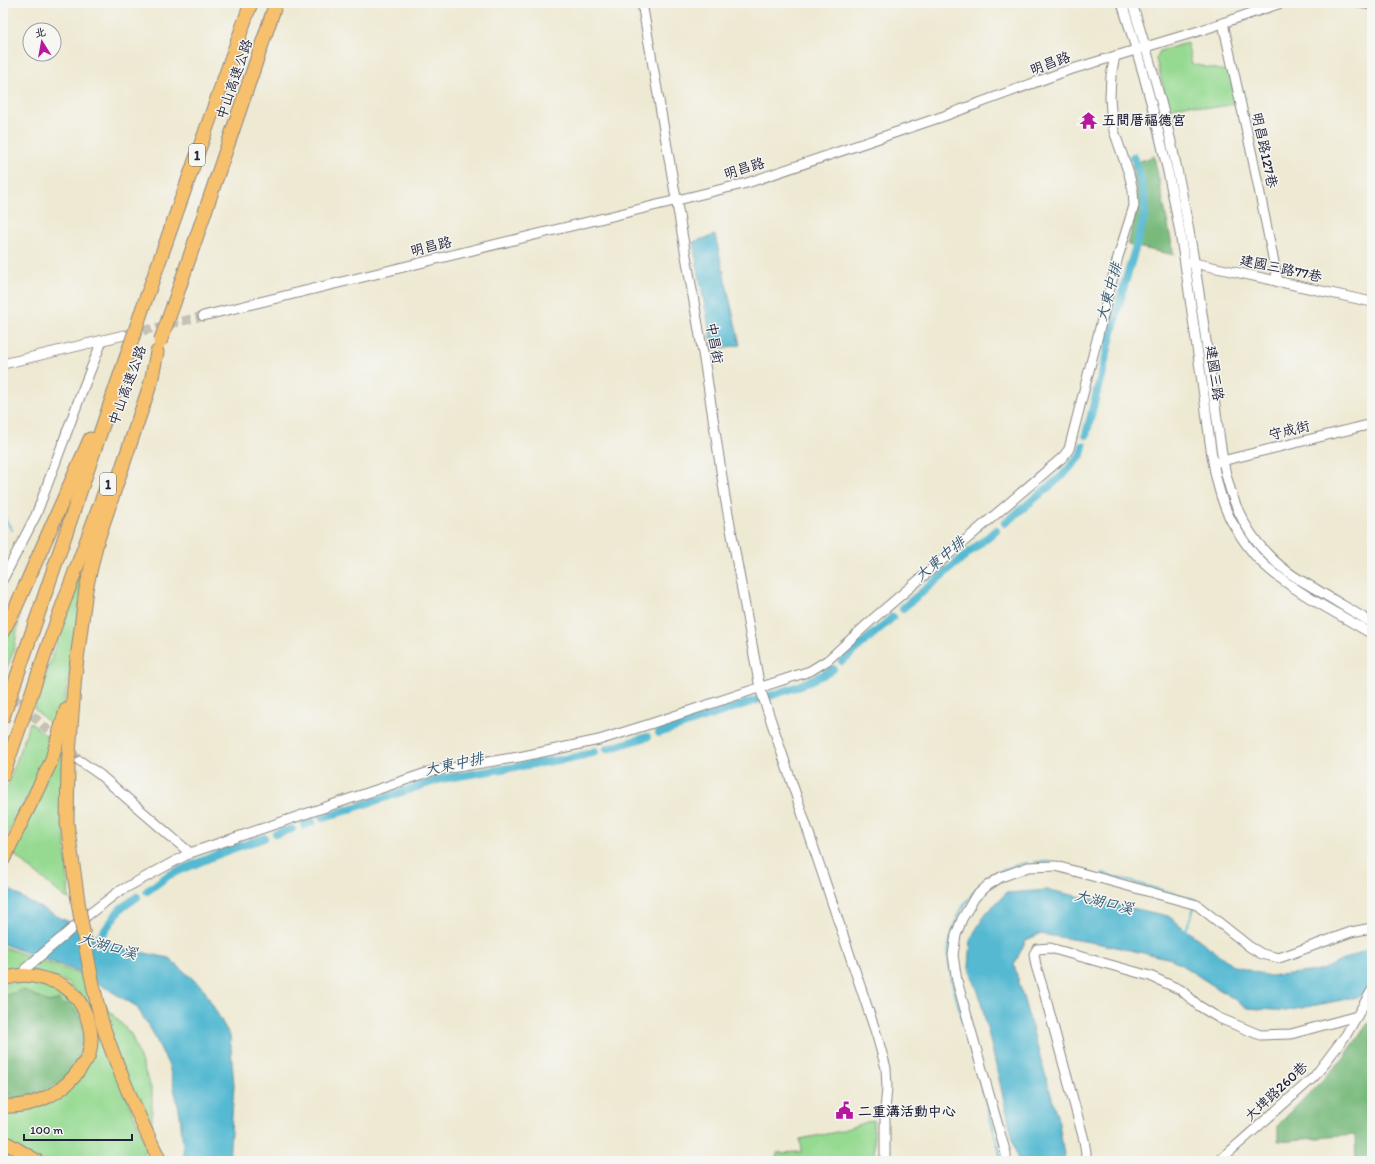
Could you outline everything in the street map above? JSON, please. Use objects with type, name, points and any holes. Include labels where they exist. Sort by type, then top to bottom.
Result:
[{"type":"highway","name":"中山高速公路","points":[[3,717],[143,307],[251,3]]},
{"type":"highway","name":"中山高速公路","points":[[3,776],[55,626],[174,303],[276,3]]},
{"type":"highway","points":[[158,347],[151,382],[97,542],[86,589],[79,639],[71,720],[68,766],[67,823],[91,976],[104,1028],[137,1114],[160,1161]]},
{"type":"highway","points":[[3,631],[15,609],[127,355]]},
{"type":"highway","points":[[3,860],[51,762],[65,715],[79,639]]},
{"type":"highway","points":[[3,979],[22,975],[29,970],[61,984],[73,994],[83,1006],[89,1024],[91,1041],[88,1057],[76,1075],[66,1086],[43,1100],[3,1106]]},
{"type":"highway","points":[[3,1141],[37,1161]]},
{"type":"street","name":"中昌街","points":[[642,3],[669,154],[675,201],[704,365],[725,497],[760,688],[877,1036],[886,1068],[887,1088],[885,1110],[885,1161]]},
{"type":"street","points":[[1122,3],[1141,48]]},
{"type":"street","points":[[1132,3],[1141,48]]},
{"type":"street","name":"明昌路","points":[[203,316],[747,183],[944,116],[1066,71],[1223,23],[1281,3]]},
{"type":"street","points":[[1360,3],[1372,5]]},
{"type":"street","name":"明昌路127巷","points":[[1223,23],[1278,282]]},
{"type":"street","name":"建國三路","points":[[1141,48],[1175,160],[1213,463],[1228,514],[1234,526],[1261,562],[1269,569],[1296,589],[1372,634]]},
{"type":"street","points":[[29,970],[88,915],[118,892],[190,853],[432,771],[519,757],[599,740],[810,671],[828,660],[872,619],[1063,457],[1069,449],[1118,257],[1134,206],[1133,190],[1114,131],[1111,111],[1111,76],[1115,56]]},
{"type":"street","name":"建國三路","points":[[1189,263],[1223,461],[1228,485],[1239,514],[1251,534],[1264,550],[1288,573],[1372,623]]},
{"type":"street","name":"建國三路77巷","points":[[1189,263],[1372,302]]},
{"type":"street","points":[[3,364],[124,335]]},
{"type":"street","points":[[3,579],[36,515],[102,341]]},
{"type":"street","name":"守成街","points":[[1213,463],[1372,424]]},
{"type":"street","points":[[80,761],[99,774],[190,853]]},
{"type":"street","points":[[1006,1161],[1004,1147],[971,1035],[957,981],[953,955],[956,935],[962,919],[975,897],[987,886],[1001,877],[1028,867],[1056,866],[1197,905],[1250,948],[1262,954],[1279,958],[1351,932],[1372,928]]},
{"type":"street","points":[[1086,1161],[1084,1140],[1036,966],[1034,954],[1037,949],[1050,948],[1150,976],[1181,990],[1200,1006],[1219,1018],[1260,1035],[1291,1034],[1357,1016]]},
{"type":"street","name":"大埤路260巷","points":[[1219,1161],[1314,1076],[1346,1036],[1372,990]]},
{"type":"green space","points":[[1187,43],[1192,64],[1230,72],[1236,104],[1210,108],[1189,104],[1169,109],[1156,59],[1160,51]]},
{"type":"green space","points":[[1154,156],[1174,255],[1128,245],[1138,203],[1132,164]]},
{"type":"green space","points":[[94,534],[63,709],[56,729],[34,709]]},
{"type":"green space","points":[[20,615],[14,650],[3,678],[3,644]]},
{"type":"green space","points":[[30,722],[52,741],[45,763],[3,843],[3,799]]},
{"type":"green space","points":[[60,750],[63,752],[63,812],[69,899],[63,896],[11,852]]},
{"type":"green space","points":[[3,947],[79,974],[131,1034],[152,1091],[152,1132],[140,1112],[107,1028],[100,1030],[146,1145],[143,1161],[3,1161],[3,984],[22,981],[40,983],[56,989],[72,1000],[78,993],[65,981],[30,970],[14,970],[3,974]]},
{"type":"green space","points":[[24,990],[48,1002],[58,1000],[65,1005],[70,1003],[79,1017],[84,1032],[78,1060],[63,1081],[35,1093],[12,1100],[3,1079],[3,996]]},
{"type":"green space","points":[[1371,1019],[1372,1161],[1356,1161],[1355,1135],[1278,1141],[1278,1125],[1343,1059]]},
{"type":"green space","points":[[873,1120],[875,1161],[778,1161],[777,1153],[801,1152],[800,1139],[837,1132]]},
{"type":"water","points":[[715,235],[740,345],[713,349],[693,242]]},
{"type":"water","name":"大湖口溪","points":[[3,885],[29,902],[121,948],[169,958],[203,988],[230,1036],[234,1086],[229,1161],[183,1161],[184,1156],[180,1114],[169,1066],[152,1031],[136,1006],[79,972],[3,944]]},
{"type":"water","points":[[1049,890],[1168,916],[1234,966],[1269,976],[1319,971],[1372,947],[1372,994],[1286,1011],[1248,1008],[1172,959],[1096,943],[1040,934],[1026,940],[1014,965],[1059,1123],[1065,1161],[1018,1161],[980,997],[969,968],[971,938],[986,913],[1006,893]]},
{"type":"waterway","name":"大東中排","points":[[1086,435],[1122,293],[1145,215],[1145,200],[1138,167],[1133,157]]},
{"type":"waterway","name":"大東中排","points":[[1005,523],[1062,476],[1081,455],[1083,446]]},
{"type":"waterway","points":[[3,516],[12,530]]},
{"type":"waterway","name":"大東中排","points":[[903,608],[996,530]]},
{"type":"waterway","name":"大東中排","points":[[842,661],[893,617]]},
{"type":"waterway","name":"大東中排","points":[[770,696],[796,687],[833,669]]},
{"type":"waterway","name":"大東中排","points":[[659,733],[757,700]]},
{"type":"waterway","name":"大東中排","points":[[607,749],[647,737]]},
{"type":"waterway","name":"大東中排","points":[[323,818],[441,779],[577,757],[595,752]]},
{"type":"waterway","name":"大東中排","points":[[304,825],[312,822]]},
{"type":"waterway","name":"大東中排","points":[[276,834],[292,829]]},
{"type":"waterway","name":"大東中排","points":[[147,891],[169,875],[226,851],[264,838]]},
{"type":"waterway","points":[[1035,862],[1052,862]]},
{"type":"waterway","points":[[1001,1161],[999,1149],[953,986],[948,957],[952,932],[965,904],[974,892],[985,881],[998,873],[1027,863]]},
{"type":"waterway","points":[[1103,874],[1197,900],[1196,902]]},
{"type":"waterway","name":"大東中排","points":[[93,947],[120,909],[137,897]]},
{"type":"waterway","points":[[1186,930],[1194,908]]},
{"type":"tunnel","points":[[130,334],[203,316]]},
{"type":"tunnel","points":[[3,687],[80,761]]},
{"type":"place","name":"五間厝福德宮","points":[[1089,120]]},
{"type":"place","name":"二重溝活動中心","points":[[845,1111]]}]
